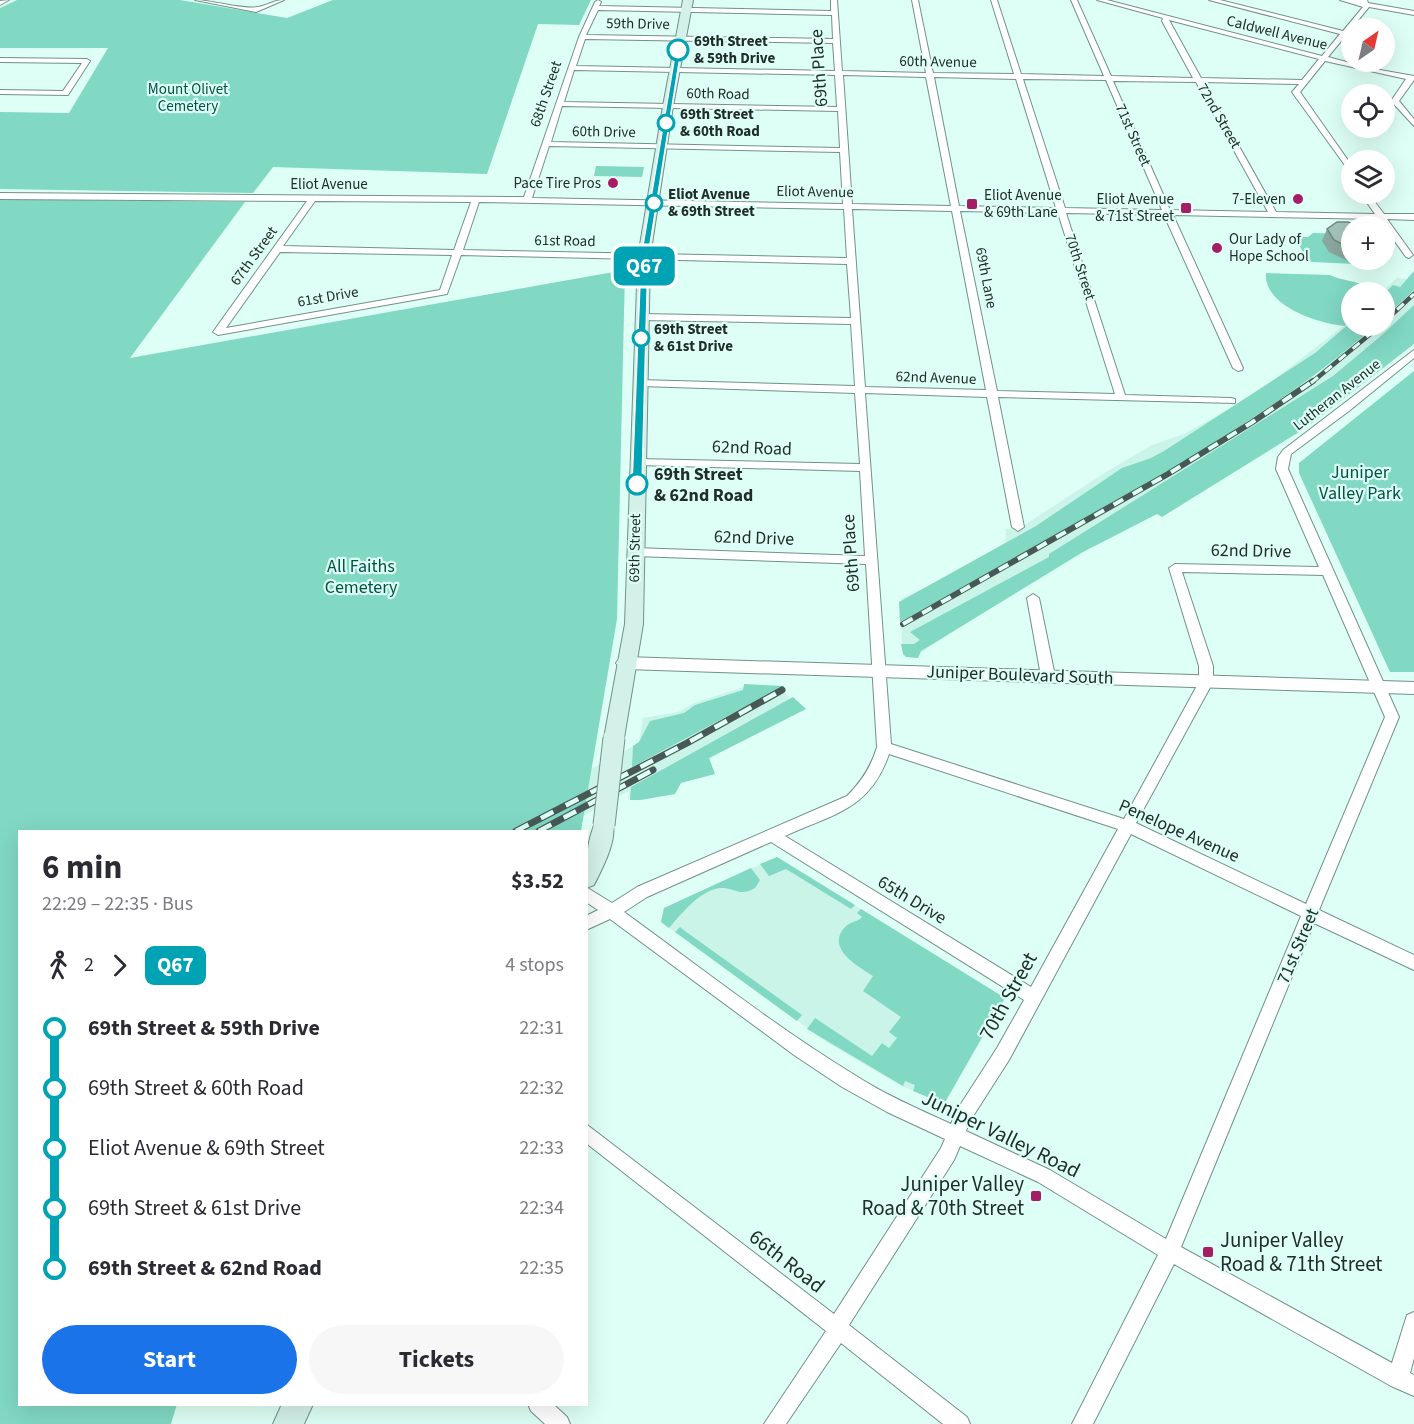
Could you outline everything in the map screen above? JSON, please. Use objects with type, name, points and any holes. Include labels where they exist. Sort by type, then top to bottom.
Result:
[{"type":"main road","name":"69th Street","points":[[588,875],[599,851],[604,825],[625,663],[634,624],[644,257],[687,5]]},
{"type":"main road","points":[[288,1424],[297,1406]]},
{"type":"street","points":[[0,3],[6,0]]},
{"type":"street","points":[[198,0],[256,10],[281,0]]},
{"type":"street","name":"69th Place","points":[[588,922],[612,911],[642,892],[852,800],[869,784],[879,766],[884,747],[834,0]]},
{"type":"street","name":"69th Lane","points":[[915,0],[1018,526]]},
{"type":"street","name":"70th Street","points":[[994,0],[1121,397]]},
{"type":"street","name":"71st Street","points":[[1074,0],[1238,368]]},
{"type":"street","name":"Caldwell Avenue","points":[[1100,0],[1324,59],[1412,78]]},
{"type":"street","points":[[1212,0],[1341,32]]},
{"type":"street","points":[[1343,0],[1365,2],[1414,14]]},
{"type":"street","points":[[1354,18],[1365,2]]},
{"type":"street","points":[[597,4],[687,5],[834,13]]},
{"type":"street","name":"68th Street","points":[[527,200],[558,104],[582,37],[597,4]]},
{"type":"street","name":"72nd Street","points":[[1167,18],[1165,21],[1274,215]]},
{"type":"street","name":"59th Drive","points":[[582,37],[837,41]]},
{"type":"street","points":[[1341,37],[1296,92],[1341,157]]},
{"type":"street","points":[[0,60],[87,61],[65,93],[0,92]]},
{"type":"street","name":"60th Avenue","points":[[571,68],[1305,82]]},
{"type":"street","points":[[1412,78],[1395,101],[1414,124]]},
{"type":"street","name":"60th Road","points":[[558,104],[841,109]]},
{"type":"street","name":"60th Drive","points":[[545,144],[844,150]]},
{"type":"street","name":"Eliot Avenue","points":[[0,196],[527,200],[1341,216]]},
{"type":"street","name":"67th Street","points":[[218,332],[315,197]]},
{"type":"street","points":[[457,252],[476,200]]},
{"type":"street","name":"Eliot Avenue","points":[[1395,217],[1414,218]]},
{"type":"street","points":[[1395,236],[1409,255]]},
{"type":"street","name":"61st Road","points":[[279,249],[851,261]]},
{"type":"street","name":"61st Drive","points":[[218,332],[444,291],[457,252]]},
{"type":"street","points":[[641,317],[856,321]]},
{"type":"street","name":"Lutheran Avenue","points":[[1281,462],[1287,452],[1414,353]]},
{"type":"street","name":"62nd Avenue","points":[[640,383],[1231,401]]},
{"type":"street","name":"62nd Road","points":[[638,462],[866,468]]},
{"type":"street","name":"71st Street","points":[[1082,1424],[1170,1251],[1392,717],[1326,571],[1281,462]]},
{"type":"street","name":"62nd Drive","points":[[635,552],[871,560]]},
{"type":"street","name":"62nd Drive","points":[[1206,682],[1206,666],[1175,567],[1326,571]]},
{"type":"street","points":[[1033,598],[1048,676]]},
{"type":"street","name":"Juniper Boulevard South","points":[[625,663],[1414,688]]},
{"type":"street","name":"70th Street","points":[[774,1424],[837,1330],[845,1313],[948,1154],[963,1116],[1003,1054],[1206,682]]},
{"type":"street","name":"Penelope Avenue","points":[[884,747],[1128,826],[1414,963]]},
{"type":"street","name":"65th Drive","points":[[771,836],[1033,997]]},
{"type":"street","name":"Juniper Valley Road","points":[[588,894],[800,1049],[848,1081],[894,1106],[1044,1176],[1170,1251],[1406,1382]]},
{"type":"street","name":"66th Road","points":[[588,1134],[960,1424]]},
{"type":"street","points":[[1406,1382],[1414,1322]]},
{"type":"street","points":[[540,1406],[560,1424]]},
{"type":"shaded area","points":[[1414,271],[1414,341],[1276,446],[1177,498],[1113,537],[1077,553],[920,653],[902,651],[901,599],[1005,550],[1006,529],[1020,528],[1152,445],[1184,434],[1254,395],[1341,328],[1341,336],[1395,336],[1395,282],[1393,282],[1397,278],[1407,279]]},
{"type":"shaded area","points":[[744,687],[782,690],[801,709],[739,739],[649,796],[628,798],[630,790],[558,830],[479,830],[639,743],[643,718],[678,712],[694,703]]},
{"type":"shaded area","points":[[777,857],[1005,998],[944,1104],[898,1084],[828,1043],[661,922],[664,908]]},
{"type":"green space","name":"Mount Olivet Cemetery","points":[[17,0],[180,0],[287,18],[333,0],[591,0],[579,25],[538,24],[487,174],[273,167],[253,193],[0,189],[0,112],[69,113],[108,48],[0,48],[0,8]]},
{"type":"green space","points":[[596,166],[644,167],[642,177],[594,176]]},
{"type":"green space","name":"All Faiths Cemetery","points":[[0,199],[245,202],[130,358],[625,270],[617,619],[581,830],[18,830],[18,1406],[176,1406],[171,1424],[0,1424]]},
{"type":"green space","points":[[1313,233],[1341,234],[1341,263],[1307,260],[1296,237],[1308,237]]},
{"type":"green space","points":[[1414,271],[1414,290],[1395,308],[1395,286],[1400,287]]},
{"type":"green space","points":[[1266,273],[1330,275],[1354,282],[1341,282],[1341,326],[1321,322],[1295,311],[1273,295],[1267,285]]},
{"type":"green space","points":[[1414,305],[1414,344],[1307,427],[1162,517],[1157,514],[1083,552],[921,651],[918,658],[906,657],[903,654],[901,644],[914,644],[920,640],[910,632],[1049,557],[1049,554],[1333,376],[1381,336],[1395,336],[1395,323]]},
{"type":"green space","points":[[1341,331],[1341,336],[1363,336],[1292,391],[1203,449],[1143,486],[900,622],[899,602],[1036,526],[1122,468],[1164,451],[1315,353]]},
{"type":"green space","name":"Juniper Valley Park","points":[[1414,371],[1414,672],[1390,672],[1299,473],[1299,463]]},
{"type":"green space","points":[[744,684],[784,686],[632,767],[633,746],[639,742],[650,721],[684,713],[695,705],[743,690]]},
{"type":"green space","points":[[793,697],[806,709],[709,758],[715,774],[681,783],[675,794],[630,800],[631,787]]},
{"type":"green space","points":[[777,857],[855,905],[851,909],[786,869],[769,876],[760,864]]},
{"type":"green space","points":[[751,868],[760,880],[755,888],[742,892],[724,888],[716,889],[700,896],[669,928],[661,922],[664,908]]},
{"type":"green space","points":[[861,909],[1005,998],[992,1020],[988,1018],[984,1025],[988,1027],[944,1104],[913,1091],[915,1085],[905,1081],[903,1086],[807,1029],[815,1018],[872,1056],[882,1043],[889,1048],[897,1038],[889,1032],[901,1017],[863,991],[873,976],[852,962],[841,949],[839,942],[840,934],[846,926],[862,917],[857,913]]},
{"type":"green space","points":[[680,927],[802,1015],[797,1021],[675,932]]},
{"type":"building","points":[[1341,222],[1341,244],[1334,240],[1327,229]]},
{"type":"railway","points":[[1395,312],[1414,294]]},
{"type":"railway","points":[[1311,383],[1368,336]]},
{"type":"railway","points":[[903,624],[1168,474],[1251,423],[1313,381]]},
{"type":"railway","points":[[518,830],[687,743],[782,690]]},
{"type":"railway","points":[[541,830],[653,770]]},
{"type":"bus line","name":"Q67","points":[[637,484],[644,257],[678,50]]},
{"type":"place","name":"69th Street & 59th Drive","points":[[678,50]]},
{"type":"place","name":"69th Street & 60th Road","points":[[666,123]]},
{"type":"place","name":"Pace Tire Pros","points":[[613,183]]},
{"type":"place","name":"7-Eleven","points":[[1298,199]]},
{"type":"place","name":"Eliot Avenue & 69th Street","points":[[654,203]]},
{"type":"place","name":"Eliot Avenue & 69th Lane","points":[[972,204]]},
{"type":"place","name":"Eliot Avenue & 71st Street","points":[[1186,208]]},
{"type":"place","name":"Our Lady of Hope School","points":[[1217,248]]},
{"type":"place","name":"69th Street & 61st Drive","points":[[641,338]]},
{"type":"place","name":"69th Street & 62nd Road","points":[[637,484]]},
{"type":"place","name":"Juniper Valley Road & 70th Street","points":[[1036,1196]]},
{"type":"place","name":"Juniper Valley Road & 71th Street","points":[[1208,1252]]}]
